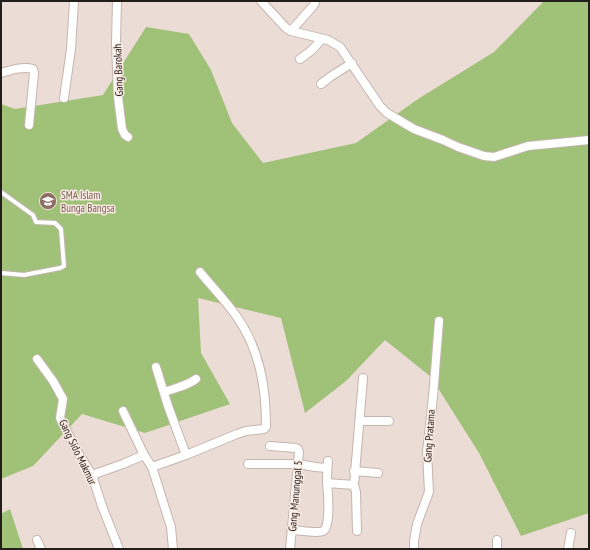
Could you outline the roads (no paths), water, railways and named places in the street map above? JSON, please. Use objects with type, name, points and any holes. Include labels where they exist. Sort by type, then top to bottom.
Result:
[{"type":"street","points":[[64,98],[71,49],[74,1]]},
{"type":"street","name":"Gang Barokah","points":[[117,1],[116,42],[118,97],[122,129],[128,137]]},
{"type":"street","points":[[261,1],[286,28],[291,31],[328,40],[340,47],[380,106],[387,113],[414,129],[458,147],[494,158],[528,146],[589,140]]},
{"type":"street","points":[[291,31],[313,6],[315,1]]},
{"type":"street","points":[[300,59],[312,50],[322,39]]},
{"type":"street","points":[[321,84],[352,63]]},
{"type":"street","points":[[1,73],[25,68],[33,69],[34,73],[29,125]]},
{"type":"street","points":[[152,468],[238,434],[264,429],[266,427],[264,388],[260,367],[252,344],[237,317],[200,272]]},
{"type":"street","name":"Gang Pratama","points":[[414,549],[417,524],[429,492],[427,452],[439,321]]},
{"type":"street","name":"Gang Sido Makmur","points":[[37,359],[63,400],[60,418],[92,475],[102,506],[119,549]]},
{"type":"street","points":[[156,367],[168,406],[186,455]]},
{"type":"street","points":[[357,531],[354,471],[363,378]]},
{"type":"street","points":[[164,392],[191,383],[196,379]]},
{"type":"street","points":[[123,411],[144,455],[152,468],[170,527],[173,549]]},
{"type":"street","points":[[360,421],[389,420]]},
{"type":"street","name":"Gang Manunggal 5","points":[[270,446],[296,448],[299,452],[290,549]]},
{"type":"street","points":[[92,475],[144,455]]},
{"type":"street","points":[[248,464],[298,464],[314,467],[328,464],[327,527],[321,532],[292,530]]},
{"type":"street","points":[[354,471],[378,473]]},
{"type":"street","points":[[327,483],[354,485]]},
{"type":"street","points":[[568,549],[571,533]]},
{"type":"street","points":[[37,540],[41,549]]},
{"type":"lane","points":[[1,192],[33,215],[36,222],[54,223],[61,229],[64,266],[24,274],[1,273]]},
{"type":"place","name":"SMA Islam Bunga Bangsa","points":[[48,201]]}]
